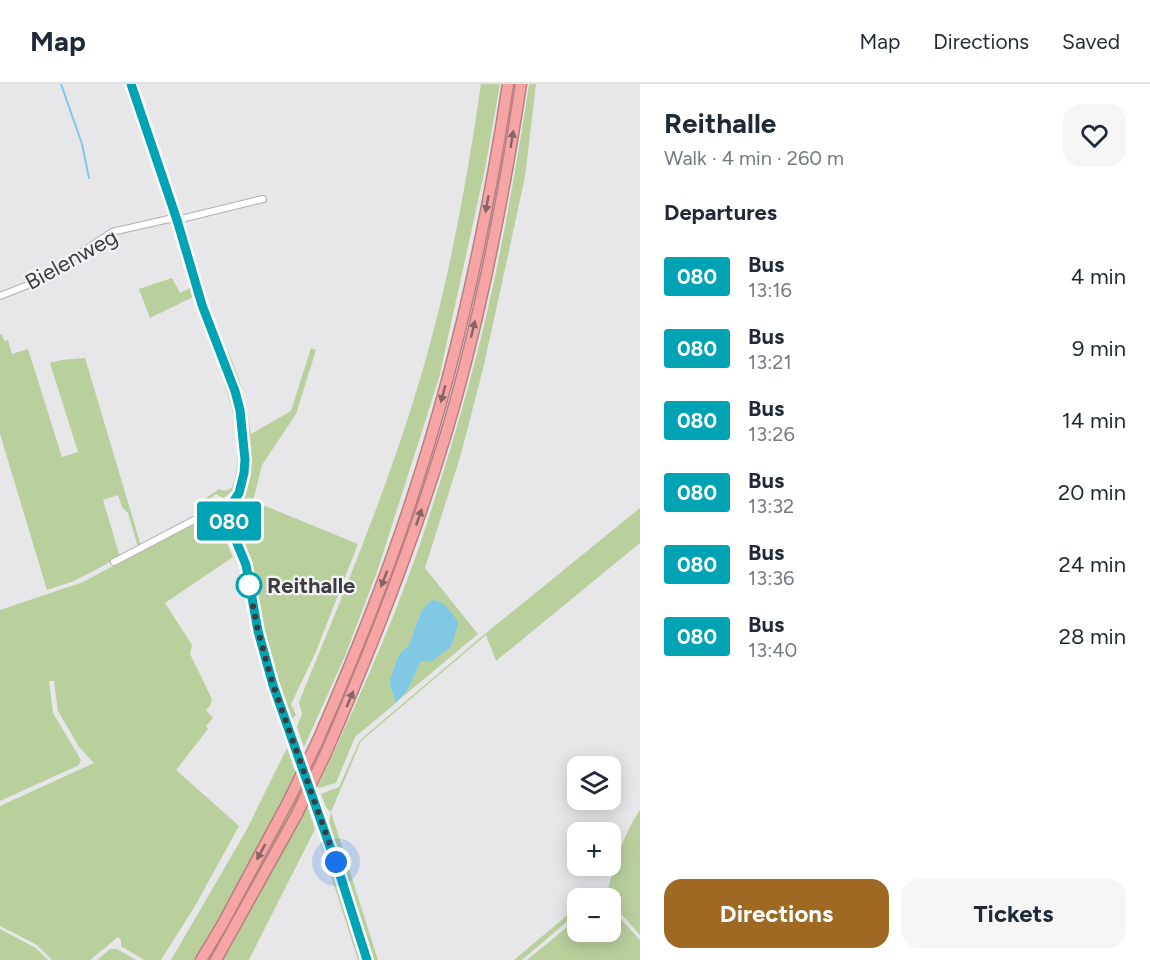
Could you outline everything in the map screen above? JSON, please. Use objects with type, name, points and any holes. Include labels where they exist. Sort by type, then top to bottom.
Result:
[{"type":"highway","points":[[201,960],[289,800],[318,740],[388,568],[434,430],[453,360],[482,232],[508,84]]},
{"type":"highway","points":[[216,960],[297,814],[326,753],[396,585],[446,433],[465,364],[495,235],[520,84]]},
{"type":"street","points":[[131,84],[177,220],[202,305],[240,410],[245,460],[244,473],[239,493],[226,513]]},
{"type":"street","name":"Bielenweg","points":[[0,296],[38,281],[112,232],[168,219],[177,220],[263,199]]},
{"type":"street","points":[[114,562],[215,509],[226,513],[246,565],[258,631],[273,685],[313,796],[367,960]]},
{"type":"green space","points":[[481,84],[500,84],[485,169],[439,378],[378,569],[345,656],[304,747],[297,727],[302,714],[299,702],[396,454],[433,334],[457,228]]},
{"type":"green space","points":[[529,84],[536,84],[525,177],[484,365],[461,454],[425,568],[478,634],[400,699],[407,691],[421,660],[451,647],[458,626],[421,612],[409,645],[399,654],[389,682],[396,703],[355,737],[336,783],[319,788],[392,619],[418,551],[456,430],[494,281]]},
{"type":"green space","points":[[172,278],[180,293],[192,287],[195,296],[150,318],[139,289]]},
{"type":"green space","points":[[198,314],[200,314],[213,347],[230,397],[237,431],[240,458],[236,486],[223,498],[216,494],[206,502],[210,508],[208,510],[200,502],[219,489],[224,491],[232,488],[237,467],[238,445],[230,400]]},
{"type":"green space","points":[[2,334],[4,341],[8,340],[12,354],[28,349],[62,457],[78,452],[50,363],[85,358],[141,546],[138,547],[128,513],[122,507],[118,495],[103,500],[120,557],[74,581],[47,590],[0,434],[0,335]]},
{"type":"green space","points":[[311,348],[316,350],[296,414],[262,465],[253,501],[358,544],[315,654],[291,704],[296,715],[290,721],[270,665],[246,546],[232,515],[234,506],[244,490],[249,461],[244,416],[230,367],[228,350],[241,385],[251,434],[291,411]]},
{"type":"green space","points":[[640,508],[640,543],[496,661],[486,635],[361,741],[331,812],[326,807],[321,794],[339,787],[360,740],[486,633]]},
{"type":"green space","points":[[211,514],[220,527],[233,557],[165,603],[192,645],[190,654],[212,699],[206,710],[213,718],[206,726],[208,729],[176,770],[239,826],[195,906],[161,960],[144,960],[121,946],[121,940],[118,937],[90,960],[52,960],[37,945],[0,926],[0,806],[94,763],[79,747],[58,711],[54,681],[49,681],[53,713],[81,760],[79,765],[0,801],[0,610],[83,582]]},
{"type":"green space","points":[[287,748],[315,829],[249,960],[171,960],[246,831]]},
{"type":"green space","points":[[640,810],[640,935],[621,914],[621,888],[609,888],[612,876],[621,876],[621,848]]},
{"type":"green space","points":[[331,812],[378,960],[372,960],[329,824]]},
{"type":"green space","points":[[320,841],[326,843],[362,960],[358,960]]},
{"type":"green space","points":[[567,915],[567,922],[522,960],[514,960]]},
{"type":"green space","points":[[621,919],[640,940],[640,960],[527,960],[567,927],[567,942],[621,942]]},
{"type":"green space","points":[[0,929],[36,948],[48,960],[0,960]]},
{"type":"green space","points":[[110,949],[117,949],[136,960],[97,960]]},
{"type":"water","points":[[435,600],[444,604],[457,620],[458,626],[451,647],[431,662],[421,661],[407,691],[396,703],[389,682],[399,654],[409,645],[421,612],[429,602]]},
{"type":"waterway","points":[[61,84],[82,144],[89,178]]},
{"type":"bus line","name":"080","points":[[131,84],[177,220],[202,305],[235,391],[240,410],[245,460],[242,484],[239,493],[228,508],[227,519],[246,565],[258,631],[273,685],[313,796],[367,960]]},
{"type":"place","name":"Reithalle","points":[[249,585]]},
{"type":"route","points":[[249,585],[264,656],[273,685],[336,862]]}]
